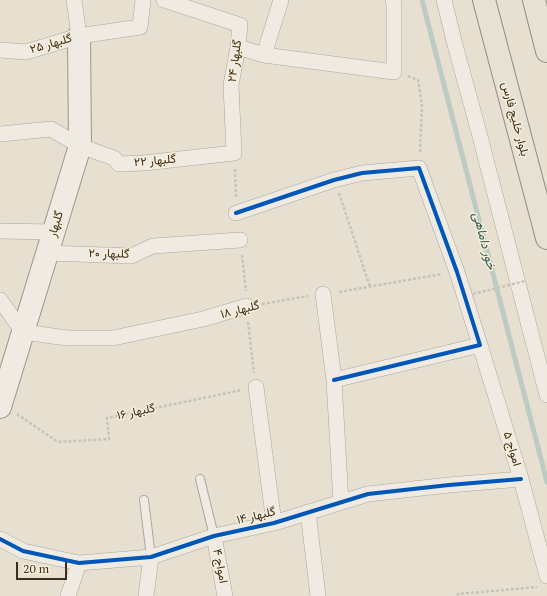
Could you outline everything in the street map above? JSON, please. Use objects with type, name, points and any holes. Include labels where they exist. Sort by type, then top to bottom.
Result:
[{"type":"main road","name":"بلوار خلیج فارس","points":[[484,0],[547,238]]},
{"type":"main road","points":[[534,0],[547,51]]},
{"type":"street","points":[[74,0],[79,36],[140,27],[143,0]]},
{"type":"street","name":"گلبهار ۲۴","points":[[164,0],[240,25],[238,47],[231,85],[234,152]]},
{"type":"street","points":[[264,55],[281,0]]},
{"type":"street","points":[[238,47],[264,55],[394,72],[394,5],[392,0]]},
{"type":"street","points":[[444,0],[478,125],[547,395]]},
{"type":"street","name":"گلبهار ۲۵","points":[[0,50],[26,52],[79,36]]},
{"type":"street","name":"گلبهار","points":[[0,405],[80,146],[79,36]]},
{"type":"street","points":[[0,134],[51,130],[80,146]]},
{"type":"street","name":"گلبهار ۲۲","points":[[80,146],[114,158],[120,164],[144,163],[234,152]]},
{"type":"street","points":[[236,214],[334,180],[362,173],[419,168]]},
{"type":"street","name":"امواج ۵","points":[[419,168],[457,272],[521,479],[543,582]]},
{"type":"street","points":[[0,231],[53,232]]},
{"type":"street","name":"گلبهار ۲۰","points":[[47,252],[131,256],[153,246],[240,240]]},
{"type":"street","points":[[323,294],[334,380],[341,502]]},
{"type":"street","points":[[0,300],[23,332]]},
{"type":"street","name":"گلبهار ۱۸","points":[[23,332],[67,338],[113,338],[203,319],[247,306]]},
{"type":"street","points":[[334,380],[480,345]]},
{"type":"street","points":[[256,387],[274,523]]},
{"type":"street","name":"گلبهار ۱۴","points":[[0,539],[23,551],[78,563],[151,556],[214,536],[274,523],[368,494],[521,479]]},
{"type":"street","points":[[308,512],[318,596]]},
{"type":"street","name":"امواج ۴","points":[[214,536],[225,596]]},
{"type":"street","points":[[146,596],[151,556]]},
{"type":"street","points":[[68,596],[78,563]]},
{"type":"lane","points":[[200,479],[214,536]]},
{"type":"lane","points":[[144,500],[151,556]]},
{"type":"path","points":[[394,72],[418,80],[422,105],[419,168]]},
{"type":"path","points":[[334,180],[370,287]]},
{"type":"path","points":[[474,294],[525,281]]},
{"type":"path","points":[[247,306],[248,327],[256,387]]},
{"type":"path","points":[[458,596],[458,594],[543,582]]},
{"type":"waterway","name":"خور داماهی","points":[[422,0],[547,482]]},
{"type":"cycle path","points":[[236,213],[334,180],[362,173],[419,168],[457,272],[480,345],[334,380]]},
{"type":"cycle path","points":[[0,539],[23,551],[79,563],[151,557],[214,536],[274,523],[368,494],[521,479]]}]
